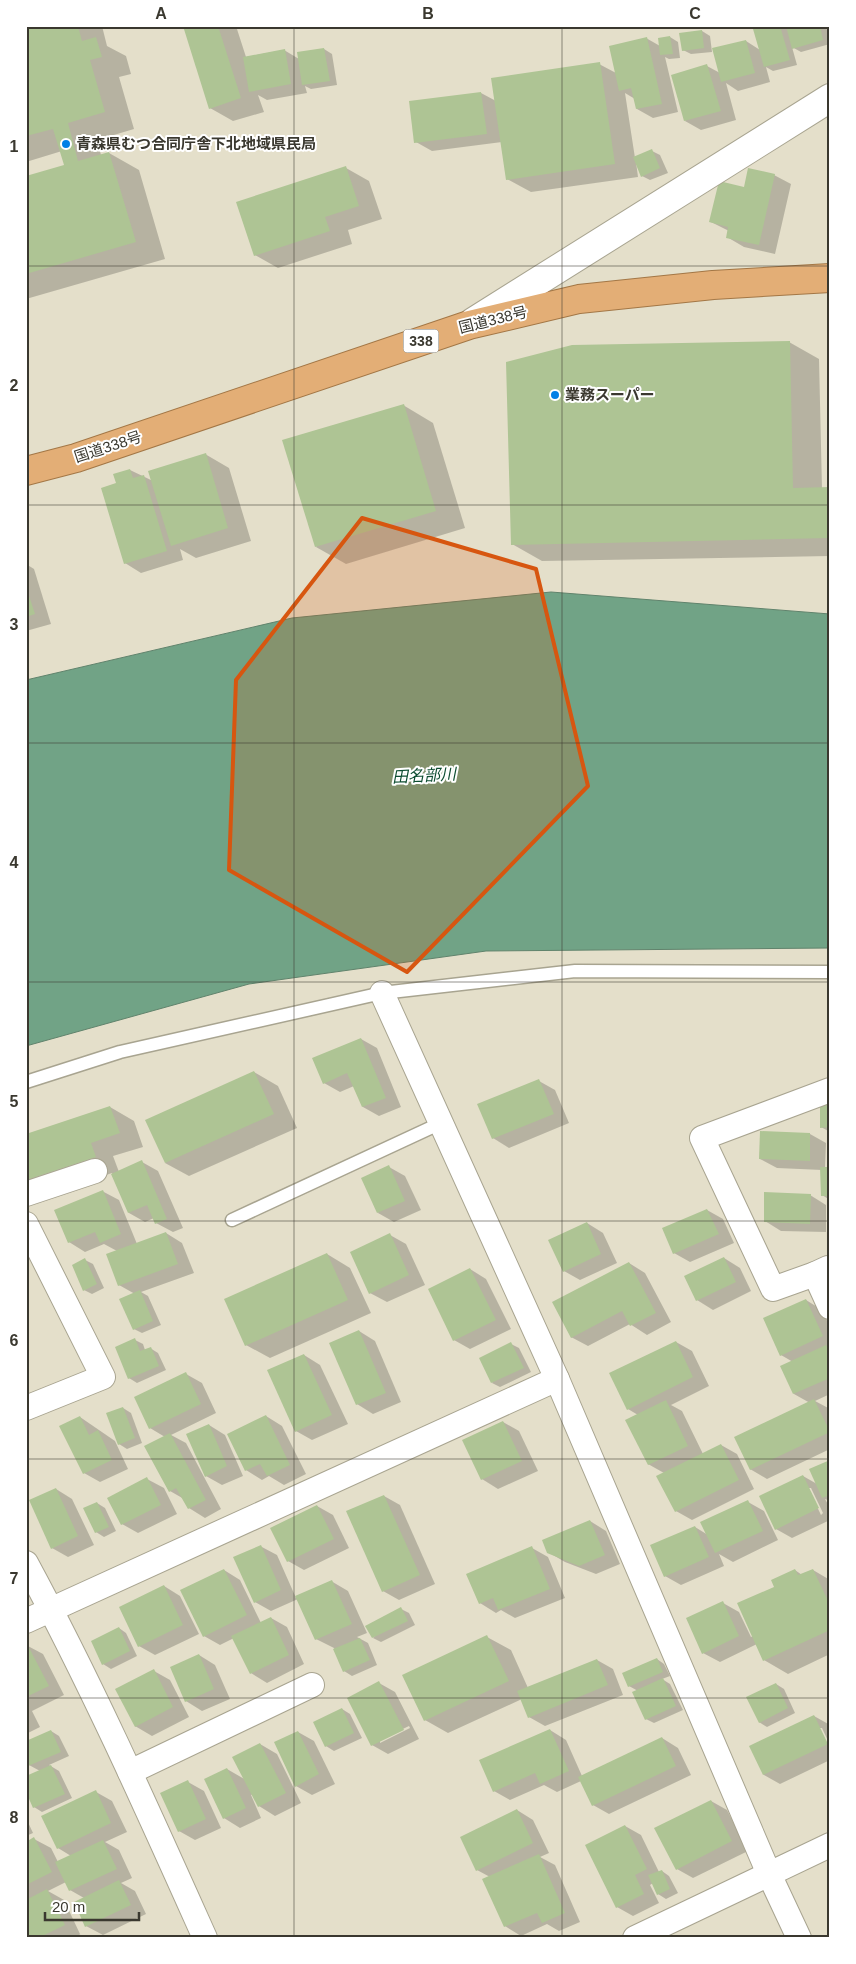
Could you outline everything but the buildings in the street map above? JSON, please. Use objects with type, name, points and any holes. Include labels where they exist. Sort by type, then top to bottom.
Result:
[{"type":"highway","name":"国道338号","points":[[26,471],[76,458],[469,325],[579,299],[713,285],[830,278]]},
{"type":"street","points":[[469,325],[830,98]]},
{"type":"street","points":[[382,993],[557,1379],[768,1874],[799,1938]]},
{"type":"street","points":[[830,1090],[702,1138],[773,1289],[822,1270],[830,1307]]},
{"type":"street","points":[[26,1194],[96,1171]]},
{"type":"street","points":[[26,1224],[103,1377],[26,1408]]},
{"type":"street","points":[[26,1621],[557,1379]]},
{"type":"street","points":[[26,1563],[52,1610],[130,1772],[205,1938]]},
{"type":"street","points":[[130,1772],[312,1685]]},
{"type":"street","points":[[635,1938],[830,1845]]},
{"type":"lane","points":[[26,1082],[120,1052],[382,993],[575,970],[830,972]]},
{"type":"lane","points":[[232,1220],[441,1123]]},
{"type":"highlighted area","points":[[362,518],[536,569],[588,786],[407,972],[229,870],[236,680]]},
{"type":"water","name":"田名部川","points":[[551,592],[830,614],[830,948],[486,951],[249,984],[26,1046],[26,680],[292,618]]},
{"type":"place","name":"青森県むつ合同庁舎下北地域県民局","points":[[66,144]]},
{"type":"place","name":"業務スーパー","points":[[555,395]]}]
